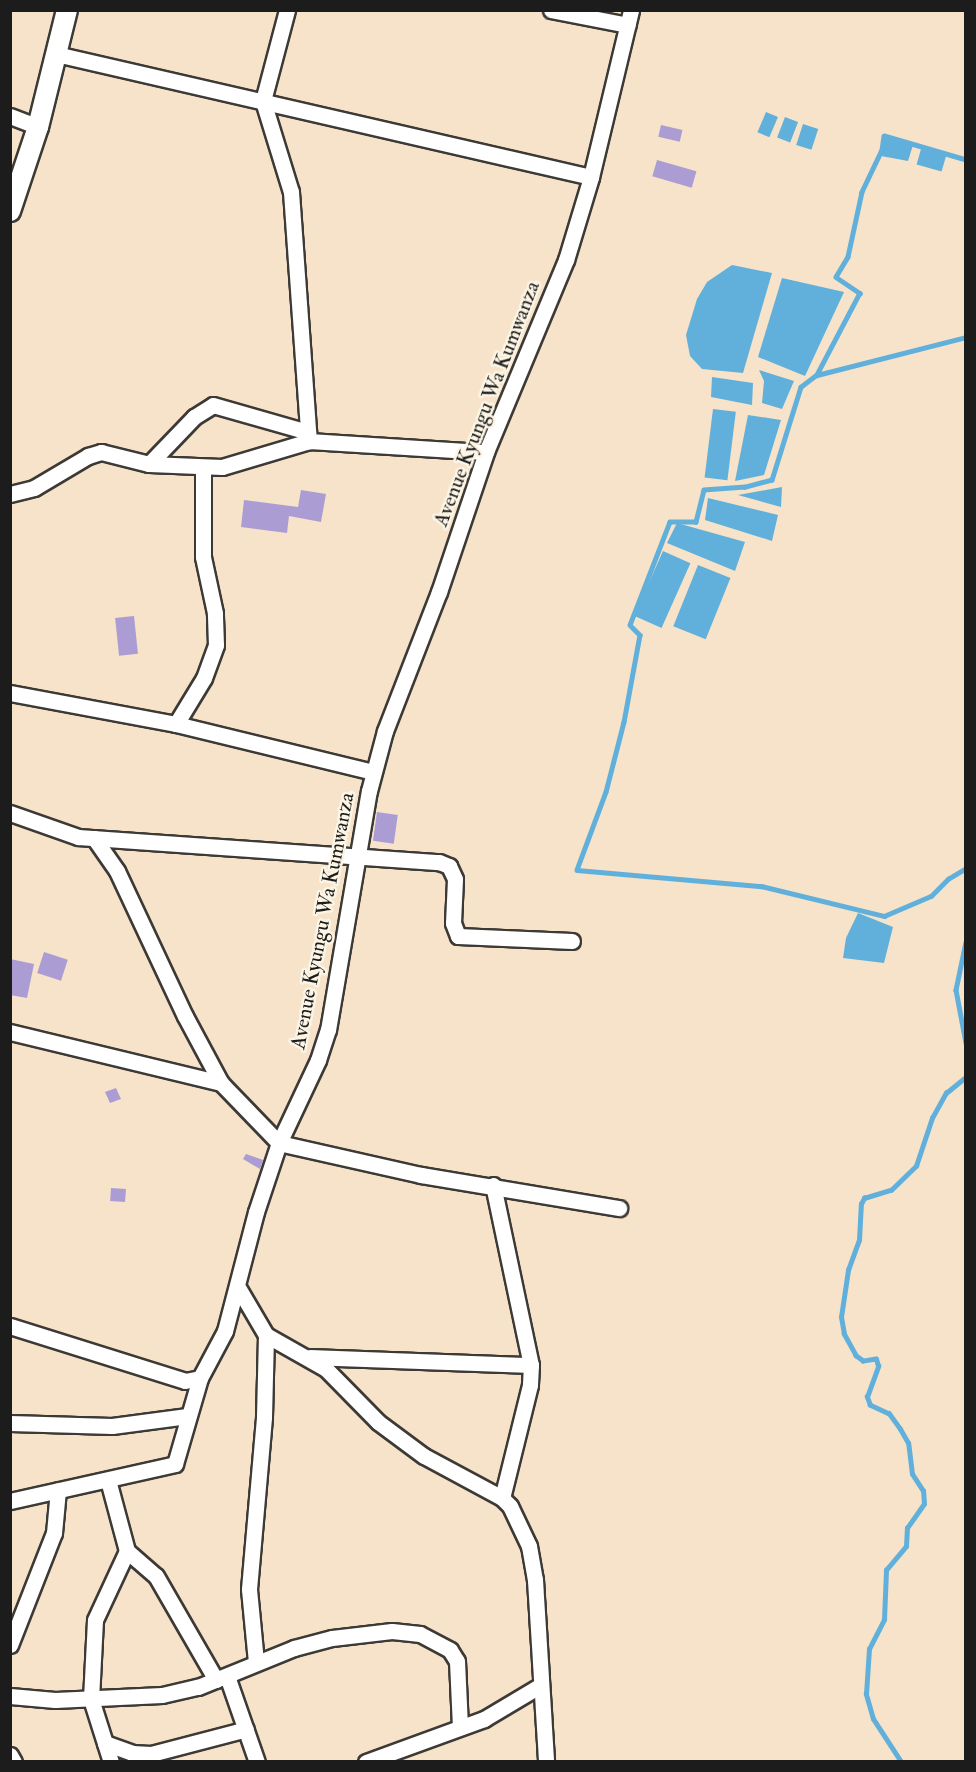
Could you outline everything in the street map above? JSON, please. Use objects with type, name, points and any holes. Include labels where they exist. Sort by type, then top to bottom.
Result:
[{"type":"street","points":[[10,211],[38,127],[67,10]]},
{"type":"street","points":[[286,10],[263,101],[291,192],[309,436]]},
{"type":"street","points":[[551,10],[630,18]]},
{"type":"street","name":"Avenue Kyungu Wa Kumwanza","points":[[108,1480],[175,1464],[187,1416],[200,1378],[225,1331],[239,1289],[256,1212],[279,1143],[318,1060],[328,1030],[373,772],[486,452],[566,260],[591,177],[630,18]]},
{"type":"street","points":[[56,54],[591,177]]},
{"type":"street","points":[[10,116],[38,127]]},
{"type":"street","points":[[149,464],[194,417],[213,405],[309,436],[486,452]]},
{"type":"street","points":[[10,494],[34,488],[88,456],[102,452],[149,464],[203,467],[237,464],[309,436]]},
{"type":"street","points":[[176,724],[204,678],[216,645],[215,614],[203,557],[203,467]]},
{"type":"street","points":[[10,693],[176,724],[373,772]]},
{"type":"street","points":[[10,813],[61,833],[94,838],[356,859],[439,862],[448,866],[454,879],[454,933],[463,938],[573,941]]},
{"type":"street","points":[[94,838],[117,871],[185,1016],[221,1083],[279,1143],[422,1175],[494,1185],[619,1208]]},
{"type":"street","points":[[117,871],[119,839]]},
{"type":"street","points":[[10,1032],[221,1083]]},
{"type":"street","points":[[494,1185],[531,1365],[530,1385],[502,1498]]},
{"type":"street","points":[[239,1289],[266,1335],[264,1417],[249,1578],[256,1662]]},
{"type":"street","points":[[10,1326],[184,1381],[200,1378]]},
{"type":"street","points":[[266,1335],[310,1357],[378,1422],[424,1456],[502,1498],[520,1522],[529,1546],[535,1580],[546,1761]]},
{"type":"street","points":[[310,1357],[531,1365]]},
{"type":"street","points":[[10,1423],[112,1425],[187,1416]]},
{"type":"street","points":[[10,1501],[108,1480],[127,1551],[156,1576],[221,1678],[246,1729],[257,1761]]},
{"type":"street","points":[[10,1645],[54,1533],[58,1490]]},
{"type":"street","points":[[111,1761],[91,1699],[95,1620],[127,1551]]},
{"type":"street","points":[[10,1696],[91,1699],[162,1695],[221,1678],[256,1662],[332,1638],[392,1631],[420,1634],[450,1650],[457,1661],[460,1727]]},
{"type":"street","points":[[366,1761],[506,1708],[541,1685]]},
{"type":"street","points":[[105,1743],[132,1753],[151,1754],[246,1729]]},
{"type":"street","points":[[10,1755],[14,1761]]},
{"type":"water","points":[[766,112],[778,117],[769,137],[757,132]]},
{"type":"water","points":[[785,117],[798,122],[790,143],[777,138]]},
{"type":"water","points":[[803,124],[818,129],[811,150],[796,145]]},
{"type":"water","points":[[884,136],[913,145],[908,161],[881,156]]},
{"type":"water","points":[[921,149],[946,156],[942,172],[917,164]]},
{"type":"water","points":[[732,265],[772,273],[743,373],[702,369],[690,356],[686,335],[697,299],[707,282]]},
{"type":"water","points":[[782,278],[844,292],[805,376],[758,357]]},
{"type":"water","points":[[759,370],[794,381],[782,409],[762,403],[764,381]]},
{"type":"water","points":[[712,377],[753,383],[752,405],[711,397]]},
{"type":"water","points":[[713,409],[736,412],[727,480],[705,477]]},
{"type":"water","points":[[748,415],[781,420],[764,475],[735,481]]},
{"type":"water","points":[[782,487],[781,507],[738,495]]},
{"type":"water","points":[[708,498],[778,515],[772,541],[705,520]]},
{"type":"water","points":[[677,523],[745,542],[735,571],[667,543]]},
{"type":"water","points":[[663,551],[690,563],[662,628],[634,616]]},
{"type":"water","points":[[698,565],[730,578],[706,639],[673,626]]},
{"type":"water","points":[[858,913],[893,927],[884,963],[843,958],[846,938]]},
{"type":"building","points":[[661,125],[682,130],[680,142],[658,137]]},
{"type":"building","points":[[657,160],[696,171],[692,188],[652,176]]},
{"type":"building","points":[[301,490],[326,494],[321,522],[289,516],[287,533],[241,527],[244,500],[298,507]]},
{"type":"building","points":[[134,616],[138,654],[119,656],[115,618]]},
{"type":"building","points":[[377,812],[398,815],[394,844],[373,841]]},
{"type":"building","points":[[44,952],[68,960],[61,981],[37,973]]},
{"type":"building","points":[[10,959],[34,964],[27,998],[10,995]]},
{"type":"building","points":[[116,1088],[121,1099],[110,1103],[105,1092]]},
{"type":"building","points":[[246,1154],[263,1160],[260,1169],[243,1159]]},
{"type":"building","points":[[111,1188],[126,1189],[125,1202],[110,1201]]},
{"type":"waterway","points":[[966,160],[884,136],[882,150],[862,192],[848,257],[836,277],[860,293],[817,375],[801,387],[772,480],[745,487],[704,490],[696,522],[670,522],[630,625],[640,635],[624,722],[606,792],[577,870],[761,886],[884,916],[931,896],[948,879],[966,868]]},
{"type":"waterway","points":[[817,375],[966,337]]},
{"type":"waterway","points":[[966,942],[956,990],[966,1043]]},
{"type":"waterway","points":[[901,1762],[873,1719],[866,1694],[869,1649],[884,1620],[886,1570],[906,1546],[907,1528],[924,1504],[923,1491],[912,1474],[908,1443],[900,1429],[889,1414],[870,1405],[867,1397],[878,1366],[876,1359],[863,1361],[856,1356],[844,1334],[841,1317],[848,1270],[859,1240],[861,1204],[864,1198],[891,1190],[916,1166],[932,1118],[946,1093],[966,1077]]}]
